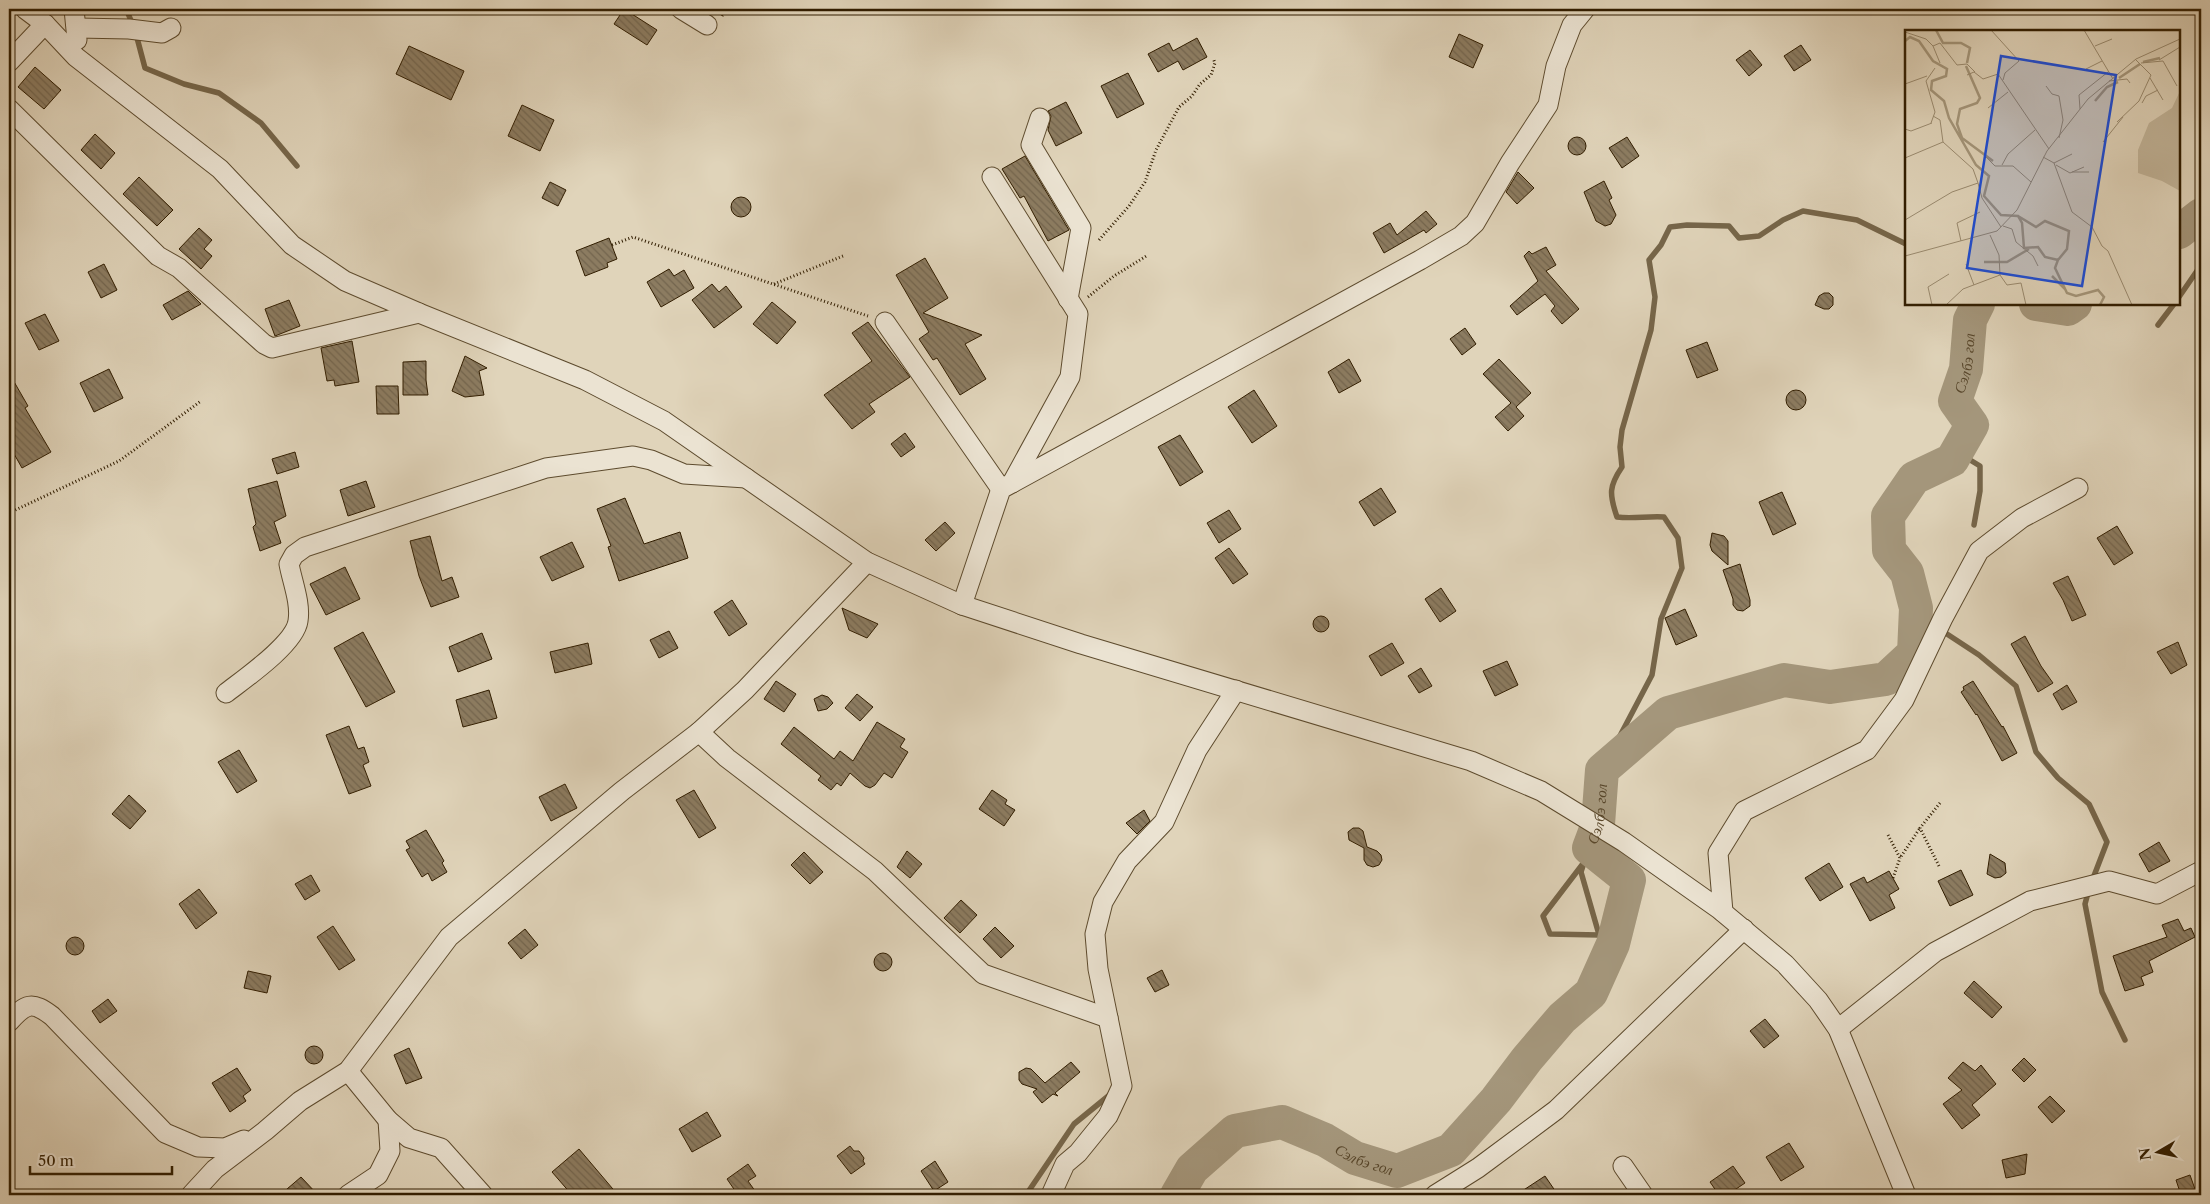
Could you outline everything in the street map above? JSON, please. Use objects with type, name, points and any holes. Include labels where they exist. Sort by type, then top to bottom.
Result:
[{"type":"street","points":[[25,9],[45,24],[76,57],[220,169],[292,245],[345,281],[585,380],[664,421],[867,562],[962,605],[1471,761],[1541,791],[1624,842],[1723,912],[1785,964],[1818,1000],[1838,1029],[1906,1195]]},
{"type":"street","points":[[74,9],[77,28],[76,57]]},
{"type":"street","points":[[682,9],[707,25]]},
{"type":"street","points":[[1006,486],[1420,260],[1460,236],[1475,223],[1510,163],[1548,105],[1556,66],[1572,25],[1585,9]]},
{"type":"street","points":[[9,62],[45,24]]},
{"type":"street","points":[[77,28],[129,29],[162,33],[170,28]]},
{"type":"street","points":[[9,108],[158,256],[179,268],[264,344],[272,348],[419,313]]},
{"type":"street","points":[[1040,118],[1031,145],[1081,228],[1071,304]]},
{"type":"street","points":[[962,605],[1006,486],[1070,377],[1078,314],[992,177]]},
{"type":"street","points":[[885,322],[1006,486]]},
{"type":"street","points":[[226,693],[280,650],[298,622],[297,601],[289,564],[294,555],[305,547],[546,468],[633,456],[651,460],[684,474],[747,478]]},
{"type":"street","points":[[1723,912],[1718,853],[1744,811],[1867,750],[1904,700],[1943,618],[1979,551],[2022,518],[2078,488]]},
{"type":"street","points":[[190,1195],[215,1169],[300,1101],[348,1071],[449,938],[622,791],[699,732],[745,690],[867,562]]},
{"type":"street","points":[[1051,1195],[1065,1164],[1078,1152],[1108,1116],[1122,1086],[1098,969],[1096,934],[1102,902],[1127,861],[1164,822],[1197,750],[1236,690]]},
{"type":"street","points":[[699,732],[727,758],[875,871],[983,974],[1108,1018]]},
{"type":"street","points":[[1838,1029],[1935,952],[2030,902],[2109,881],[2157,894],[2201,871]]},
{"type":"street","points":[[1435,1195],[1478,1168],[1556,1110],[1744,930]]},
{"type":"street","points":[[9,1022],[19,1010],[39,1006],[52,1016],[164,1133],[198,1147],[226,1148],[266,1130]]},
{"type":"street","points":[[348,1071],[388,1120],[409,1138],[441,1148],[483,1195]]},
{"type":"street","points":[[348,1195],[378,1175],[390,1151],[388,1120]]},
{"type":"street","points":[[1623,1166],[1643,1195]]},
{"type":"path","points":[[1096,245],[1105,231],[1129,206],[1145,182],[1156,150],[1179,107],[1211,75],[1214,63],[1213,58]]},
{"type":"path","points":[[612,245],[634,237],[885,322]]},
{"type":"path","points":[[1071,304],[1148,255]]},
{"type":"path","points":[[773,284],[843,256]]},
{"type":"path","points":[[9,512],[119,461],[201,401]]},
{"type":"path","points":[[1893,878],[1907,845],[1940,802]]},
{"type":"path","points":[[1920,828],[1938,866]]},
{"type":"path","points":[[1888,835],[1900,858]]},
{"type":"building","points":[[624,9],[657,30],[647,45],[614,24]]},
{"type":"building","points":[[1459,34],[1483,45],[1473,68],[1449,57]]},
{"type":"building","points":[[1197,38],[1207,57],[1183,70],[1178,61],[1158,72],[1148,54],[1169,43],[1173,51]]},
{"type":"building","points":[[1801,45],[1811,60],[1794,71],[1784,56]]},
{"type":"building","points":[[409,46],[464,71],[451,100],[396,74]]},
{"type":"building","points":[[1750,50],[1762,65],[1749,76],[1736,60]]},
{"type":"building","points":[[35,67],[61,90],[44,109],[18,87]]},
{"type":"building","points":[[1128,73],[1144,104],[1117,118],[1101,86]]},
{"type":"building","points":[[1066,102],[1082,133],[1056,146],[1048,130],[1051,116],[1048,111]]},
{"type":"building","points":[[522,105],[554,120],[540,151],[508,136]]},
{"type":"building","points":[[95,134],[115,153],[101,169],[81,150]]},
{"type":"building","points":[[1577,137],[1583,140],[1586,146],[1583,152],[1577,155],[1571,152],[1568,146],[1571,140]]},
{"type":"building","points":[[1627,137],[1639,156],[1622,168],[1609,148]]},
{"type":"building","points":[[1025,156],[1069,230],[1048,241],[1024,196],[1020,198],[1002,169]]},
{"type":"building","points":[[1518,172],[1534,188],[1517,204],[1506,192]]},
{"type":"building","points":[[139,177],[173,210],[157,226],[123,194]]},
{"type":"building","points":[[1604,181],[1612,198],[1609,200],[1616,215],[1611,224],[1605,226],[1596,221],[1584,192]]},
{"type":"building","points":[[550,182],[566,190],[558,206],[542,198]]},
{"type":"building","points":[[741,197],[748,200],[751,207],[748,214],[741,217],[734,214],[731,207],[734,200]]},
{"type":"building","points":[[1426,211],[1437,224],[1426,233],[1424,230],[1384,253],[1373,233],[1390,223],[1397,235]]},
{"type":"building","points":[[199,228],[212,240],[204,249],[212,256],[201,269],[179,249]]},
{"type":"building","points":[[609,238],[617,259],[607,263],[608,267],[585,276],[576,251]]},
{"type":"building","points":[[1546,247],[1556,265],[1546,271],[1579,309],[1562,324],[1551,311],[1555,306],[1545,294],[1517,315],[1510,306],[1538,281],[1524,256],[1529,251],[1532,254]]},
{"type":"building","points":[[925,258],[948,298],[923,313],[982,335],[965,344],[986,379],[960,395],[937,358],[933,360],[919,339],[929,332],[896,275]]},
{"type":"building","points":[[104,264],[117,290],[101,298],[88,272]]},
{"type":"building","points":[[669,269],[674,276],[684,270],[694,288],[661,307],[647,282]]},
{"type":"building","points":[[712,284],[719,292],[726,286],[742,307],[714,328],[692,300]]},
{"type":"building","points":[[188,291],[201,304],[172,320],[163,305]]},
{"type":"building","points":[[1829,293],[1833,297],[1833,305],[1829,309],[1815,305],[1819,296]]},
{"type":"building","points":[[289,300],[300,326],[275,336],[265,309]]},
{"type":"building","points":[[772,302],[796,322],[777,344],[753,324]]},
{"type":"building","points":[[45,314],[59,341],[39,350],[25,323]]},
{"type":"building","points":[[868,322],[910,377],[869,404],[875,412],[852,429],[824,395],[872,361],[852,333]]},
{"type":"building","points":[[1465,328],[1476,344],[1462,355],[1450,339]]},
{"type":"building","points":[[352,341],[359,382],[335,386],[334,380],[327,381],[321,348]]},
{"type":"building","points":[[1707,342],[1718,370],[1697,378],[1686,350]]},
{"type":"building","points":[[465,356],[487,368],[479,371],[484,395],[465,397],[452,391]]},
{"type":"building","points":[[1349,359],[1361,381],[1339,393],[1328,372]]},
{"type":"building","points":[[1499,359],[1531,393],[1516,407],[1524,416],[1508,431],[1495,417],[1511,403],[1483,374]]},
{"type":"building","points":[[426,361],[428,395],[403,395],[403,362]]},
{"type":"building","points":[[109,369],[123,398],[94,412],[80,383]]},
{"type":"building","points":[[9,373],[28,406],[25,408],[51,452],[22,468],[9,445]]},
{"type":"building","points":[[376,386],[398,386],[399,414],[377,414]]},
{"type":"building","points":[[1254,390],[1277,426],[1252,443],[1228,407]]},
{"type":"building","points":[[1796,390],[1803,393],[1806,400],[1803,407],[1796,410],[1789,407],[1786,400],[1789,393]]},
{"type":"building","points":[[905,433],[915,447],[901,457],[891,444]]},
{"type":"building","points":[[1180,435],[1203,472],[1180,486],[1158,447]]},
{"type":"building","points":[[295,452],[299,467],[277,474],[272,459]]},
{"type":"building","points":[[277,481],[286,516],[274,522],[281,543],[260,551],[253,527],[256,524],[248,489]]},
{"type":"building","points":[[366,481],[375,507],[348,516],[340,490]]},
{"type":"building","points":[[1381,488],[1396,512],[1374,526],[1359,502]]},
{"type":"building","points":[[1782,492],[1796,524],[1773,535],[1759,502]]},
{"type":"building","points":[[625,498],[644,544],[680,532],[688,558],[619,581],[608,547],[611,546],[597,509]]},
{"type":"building","points":[[1229,510],[1241,529],[1219,543],[1207,523]]},
{"type":"building","points":[[945,522],[955,533],[936,551],[925,540]]},
{"type":"building","points":[[2117,526],[2133,553],[2114,565],[2097,538]]},
{"type":"building","points":[[1712,533],[1724,536],[1728,541],[1728,565],[1712,551],[1710,545]]},
{"type":"building","points":[[430,536],[442,581],[452,577],[459,597],[431,607],[419,576],[410,541]]},
{"type":"building","points":[[572,542],[584,567],[552,581],[540,557]]},
{"type":"building","points":[[1229,548],[1248,574],[1233,584],[1215,558]]},
{"type":"building","points":[[1740,564],[1750,600],[1750,606],[1743,611],[1737,610],[1733,605],[1733,599],[1723,570]]},
{"type":"building","points":[[345,567],[360,599],[326,615],[310,584]]},
{"type":"building","points":[[2068,576],[2086,615],[2072,621],[2053,583]]},
{"type":"building","points":[[1441,588],[1456,611],[1440,622],[1425,599]]},
{"type":"building","points":[[732,600],[747,624],[729,636],[714,612]]},
{"type":"building","points":[[842,608],[878,624],[867,638],[849,630]]},
{"type":"building","points":[[1685,609],[1697,636],[1676,645],[1665,618]]},
{"type":"building","points":[[1318,616],[1324,616],[1329,621],[1327,630],[1318,632],[1313,627],[1313,621]]},
{"type":"building","points":[[669,631],[678,648],[659,658],[650,640]]},
{"type":"building","points":[[363,632],[395,692],[366,707],[334,648]]},
{"type":"building","points":[[482,633],[492,659],[458,672],[449,647]]},
{"type":"building","points":[[2025,636],[2041,666],[2053,683],[2038,692],[2011,644]]},
{"type":"building","points":[[2178,642],[2187,665],[2171,674],[2157,652]]},
{"type":"building","points":[[588,643],[592,664],[555,673],[550,652]]},
{"type":"building","points":[[1392,643],[1404,663],[1381,676],[1369,656]]},
{"type":"building","points":[[1507,661],[1518,685],[1495,696],[1483,671]]},
{"type":"building","points":[[1421,668],[1432,686],[1419,693],[1408,676]]},
{"type":"building","points":[[776,681],[796,694],[784,712],[764,699]]},
{"type":"building","points":[[1973,681],[2003,726],[2017,753],[2002,761],[1977,714],[1961,692],[1964,690],[1963,687]]},
{"type":"building","points":[[2067,685],[2077,702],[2062,710],[2053,694]]},
{"type":"building","points":[[489,690],[497,718],[463,727],[456,700]]},
{"type":"building","points":[[857,694],[873,707],[860,721],[845,708]]},
{"type":"building","points":[[822,695],[828,697],[833,703],[827,709],[818,711],[814,699]]},
{"type":"building","points":[[877,722],[905,739],[900,747],[908,752],[892,778],[884,773],[875,785],[870,788],[850,773],[841,786],[837,783],[831,790],[818,780],[821,776],[781,744],[794,727],[834,759],[840,751],[853,761]]},
{"type":"building","points":[[349,726],[358,749],[364,747],[369,762],[363,765],[371,786],[349,794],[326,735]]},
{"type":"building","points":[[239,750],[257,781],[237,793],[218,762]]},
{"type":"building","points":[[565,784],[577,808],[551,821],[539,797]]},
{"type":"building","points":[[694,790],[716,828],[699,838],[676,800]]},
{"type":"building","points":[[992,790],[1007,800],[1005,804],[1015,810],[1004,826],[979,809]]},
{"type":"building","points":[[129,795],[146,811],[130,829],[112,814]]},
{"type":"building","points":[[1144,810],[1150,821],[1137,834],[1126,823]]},
{"type":"building","points":[[1353,828],[1359,828],[1363,831],[1367,847],[1381,855],[1382,860],[1379,865],[1373,867],[1367,865],[1364,860],[1364,848],[1349,840],[1348,832]]},
{"type":"building","points":[[426,830],[444,861],[442,863],[447,872],[432,881],[428,873],[422,877],[406,850],[410,848],[406,841]]},
{"type":"building","points":[[2159,842],[2170,861],[2149,872],[2139,854]]},
{"type":"building","points":[[907,851],[922,864],[910,878],[897,867]]},
{"type":"building","points":[[804,852],[823,872],[810,884],[791,865]]},
{"type":"building","points":[[1990,854],[2005,863],[2006,873],[2001,877],[1995,878],[1987,874]]},
{"type":"building","points":[[1829,863],[1843,887],[1820,901],[1805,878]]},
{"type":"building","points":[[1961,870],[1973,895],[1950,906],[1938,881]]},
{"type":"building","points":[[1889,871],[1899,889],[1889,895],[1895,908],[1870,921],[1850,884],[1864,877],[1867,883]]},
{"type":"building","points":[[311,875],[320,891],[305,900],[295,884]]},
{"type":"building","points":[[199,889],[217,913],[196,929],[179,904]]},
{"type":"building","points":[[961,900],[977,915],[960,933],[944,918]]},
{"type":"building","points":[[2178,919],[2184,931],[2191,928],[2195,937],[2149,961],[2153,972],[2141,977],[2144,985],[2125,991],[2113,956],[2167,937],[2162,925]]},
{"type":"building","points":[[333,926],[355,960],[339,970],[317,937]]},
{"type":"building","points":[[995,927],[1014,946],[1001,958],[983,939]]},
{"type":"building","points":[[525,929],[538,945],[521,959],[508,943]]},
{"type":"building","points":[[75,937],[81,940],[84,946],[81,952],[75,955],[69,952],[66,946],[69,940]]},
{"type":"building","points":[[883,953],[889,956],[892,962],[889,968],[883,971],[877,968],[874,962],[877,956]]},
{"type":"building","points":[[1162,970],[1169,985],[1155,992],[1147,978]]},
{"type":"building","points":[[248,971],[271,976],[267,993],[244,988]]},
{"type":"building","points":[[1974,981],[2002,1007],[1992,1018],[1964,993]]},
{"type":"building","points":[[108,999],[117,1011],[100,1023],[92,1011]]},
{"type":"building","points":[[1765,1019],[1779,1036],[1764,1048],[1750,1031]]},
{"type":"building","points":[[314,1046],[320,1049],[323,1055],[320,1061],[314,1064],[308,1061],[305,1055],[308,1049]]},
{"type":"building","points":[[409,1048],[422,1078],[406,1084],[394,1055]]},
{"type":"building","points":[[2024,1058],[2036,1070],[2024,1082],[2012,1070]]},
{"type":"building","points":[[1071,1062],[1080,1072],[1055,1093],[1058,1096],[1053,1094],[1042,1103],[1033,1092],[1037,1089],[1022,1084],[1019,1080],[1019,1072],[1026,1068],[1031,1069],[1045,1083]]},
{"type":"building","points":[[1963,1062],[1975,1071],[1981,1065],[1996,1084],[1972,1105],[1980,1115],[1962,1129],[1943,1104],[1962,1090],[1948,1078]]},
{"type":"building","points":[[237,1068],[251,1090],[243,1096],[246,1101],[230,1112],[212,1083]]},
{"type":"building","points":[[2050,1096],[2065,1111],[2052,1123],[2038,1107]]},
{"type":"building","points":[[707,1112],[721,1136],[692,1152],[679,1129]]},
{"type":"building","points":[[1789,1143],[1804,1167],[1781,1181],[1766,1157]]},
{"type":"building","points":[[850,1146],[854,1151],[859,1151],[864,1158],[865,1164],[851,1174],[837,1156]]},
{"type":"building","points":[[579,1149],[618,1195],[572,1195],[552,1172]]},
{"type":"building","points":[[2027,1154],[2025,1174],[2006,1178],[2002,1160]]},
{"type":"building","points":[[935,1161],[948,1182],[934,1191],[921,1171]]},
{"type":"building","points":[[748,1164],[756,1176],[748,1181],[758,1195],[738,1195],[727,1179]]},
{"type":"building","points":[[1733,1166],[1745,1183],[1727,1195],[1719,1195],[1710,1182]]},
{"type":"building","points":[[2190,1175],[2196,1192],[2181,1195],[2176,1180]]},
{"type":"building","points":[[1545,1176],[1558,1195],[1516,1195]]},
{"type":"building","points":[[301,1177],[318,1195],[280,1195]]},
{"type":"waterway","points":[[126,9],[133,25]]},
{"type":"waterway","points":[[136,34],[145,68],[184,84],[219,93],[261,123],[297,166]]},
{"type":"waterway","points":[[1602,770],[1652,675],[1661,619],[1682,568],[1678,538],[1664,517],[1617,517],[1612,496],[1613,485],[1622,467],[1620,447],[1622,430],[1651,330],[1655,297],[1649,260],[1661,245],[1670,227],[1687,225],[1729,226],[1739,238],[1759,236],[1783,220],[1803,211],[1857,220],[1905,244]]},
{"type":"waterway","name":"Сэлбэ гол","points":[[2180,231],[2201,215]]},
{"type":"waterway","points":[[2180,296],[2201,265]]},
{"type":"waterway","name":"Сэлбэ гол","points":[[1177,1195],[1192,1169],[1235,1131],[1282,1122],[1325,1140],[1355,1158],[1397,1171],[1451,1150],[1496,1100],[1527,1059],[1562,1018],[1591,993],[1613,944],[1629,880],[1589,848],[1598,824],[1602,770],[1668,713],[1784,680],[1830,687],[1886,679],[1914,653],[1916,608],[1907,573],[1889,550],[1888,516],[1914,478],[1952,460],[1972,425],[1955,401],[1966,369],[1970,320],[1978,305]]},
{"type":"waterway","name":"Сэлбэ гол","points":[[2042,305],[2068,309],[2074,305]]},
{"type":"waterway","points":[[2158,325],[2173,305]]},
{"type":"waterway","points":[[1957,452],[1980,466],[1980,491],[1974,525]]},
{"type":"waterway","points":[[1916,608],[1938,631],[1947,634],[1979,655],[2016,686],[2036,752],[2058,778],[2089,804],[2107,842],[2092,881]]},
{"type":"waterway","points":[[1589,848],[1581,872],[1606,959]]},
{"type":"waterway","points":[[1585,861],[1543,916],[1550,934],[1599,935]]},
{"type":"waterway","points":[[2089,889],[2085,904],[2102,992],[2125,1040]]},
{"type":"waterway","points":[[1026,1195],[1074,1124],[1112,1093]]}]
